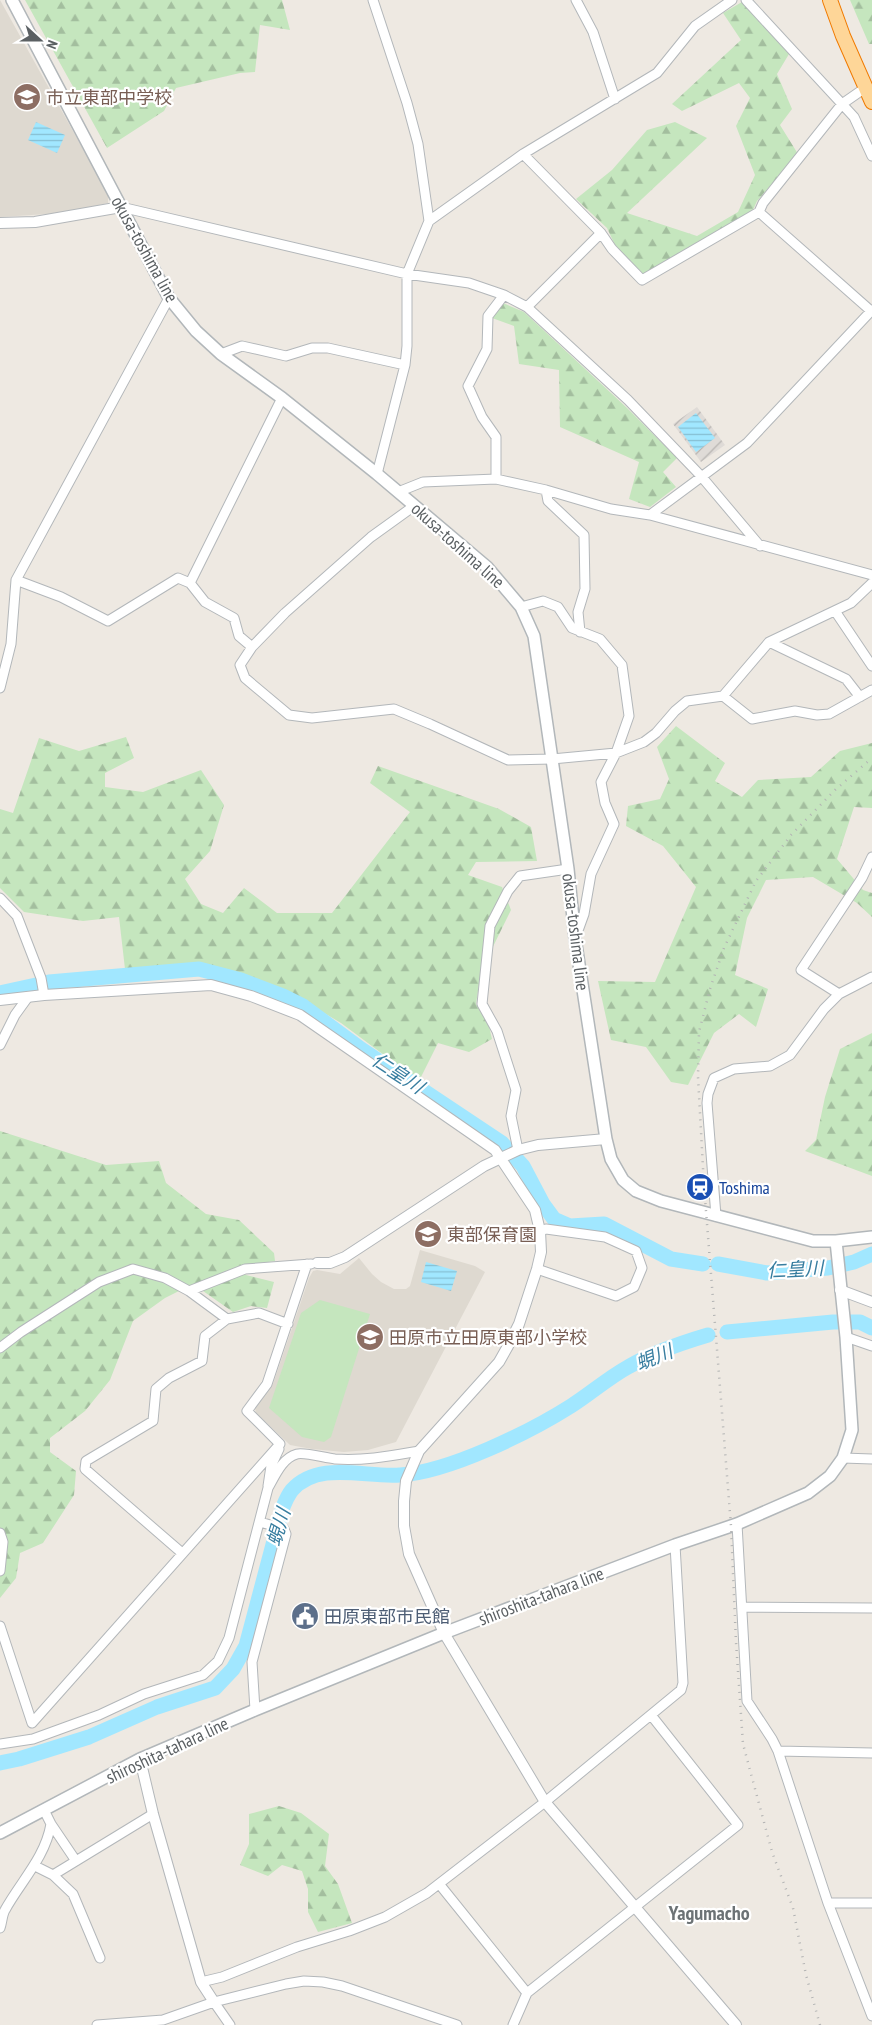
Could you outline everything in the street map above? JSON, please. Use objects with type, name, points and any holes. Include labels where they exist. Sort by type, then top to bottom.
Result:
[{"type":"highway","points":[[830,0],[872,102]]},
{"type":"main road","name":"okusa-toshima line","points":[[12,0],[169,298],[196,331],[221,354],[282,398],[377,474],[487,567],[521,607],[534,636],[568,869],[575,938],[606,1139],[611,1159],[623,1180],[636,1191],[661,1201],[836,1247]]},
{"type":"main road","points":[[836,1247],[872,1237]]},
{"type":"main road","name":"shiroshita-tahara line","points":[[0,1833],[140,1759],[254,1710],[444,1633],[675,1544],[737,1524],[808,1493],[830,1476],[843,1458],[852,1430],[846,1337],[836,1247]]},
{"type":"street","points":[[373,0],[407,103],[418,144],[429,221],[407,274],[407,346],[405,365],[377,474]]},
{"type":"street","points":[[576,0],[593,32],[615,99]]},
{"type":"street","points":[[429,221],[523,154],[657,73],[695,26],[732,0]]},
{"type":"street","points":[[746,0],[854,117],[872,156]]},
{"type":"street","points":[[523,154],[601,233],[612,249],[642,280],[759,212],[763,203],[842,104],[865,88]]},
{"type":"street","points":[[0,223],[35,222],[121,207],[407,274],[469,283],[504,295],[527,307],[628,400],[701,476],[760,546]]},
{"type":"street","points":[[650,516],[747,443],[871,311],[759,212]]},
{"type":"street","points":[[527,307],[601,233]]},
{"type":"street","points":[[496,479],[496,437],[482,417],[468,386],[487,349],[488,316],[504,295]]},
{"type":"street","points":[[0,688],[11,644],[16,580],[169,298]]},
{"type":"street","points":[[221,354],[242,346],[286,356],[312,348],[328,348],[405,365]]},
{"type":"street","points":[[190,583],[282,398]]},
{"type":"street","points":[[398,492],[423,482],[496,479],[546,490],[611,509],[650,516],[872,575]]},
{"type":"street","points":[[546,490],[548,501],[584,535],[585,588],[578,612],[580,632]]},
{"type":"street","points":[[414,506],[371,537],[285,613],[252,647],[240,665],[245,678],[289,715],[312,718],[394,709],[508,760],[552,759],[616,753],[644,742],[656,733],[675,711],[687,701],[723,696],[769,642],[851,603],[872,583]]},
{"type":"street","points":[[16,580],[61,597],[108,620],[178,578],[190,583],[205,602],[234,618],[239,636],[252,647]]},
{"type":"street","points":[[521,607],[543,601],[558,606],[572,628],[600,639],[622,665],[630,716],[616,753],[601,782],[605,803],[614,824],[591,874],[584,914],[575,938]]},
{"type":"street","points":[[835,610],[872,666]]},
{"type":"street","points":[[769,642],[846,679],[860,696]]},
{"type":"street","points":[[723,696],[752,719],[795,711],[817,715],[829,714],[872,690]]},
{"type":"street","points":[[838,994],[801,970],[862,878],[872,857]]},
{"type":"street","points":[[518,1150],[511,1116],[516,1090],[497,1032],[482,1004],[490,926],[508,891],[520,876],[568,869]]},
{"type":"street","points":[[0,898],[17,916],[41,978],[44,995]]},
{"type":"street","points":[[716,1216],[707,1103],[714,1078],[734,1069],[770,1066],[790,1056],[838,994],[872,977]]},
{"type":"street","points":[[0,1000],[44,995],[211,985],[251,996],[300,1016],[495,1150],[501,1158],[534,1210],[540,1231],[541,1252],[519,1324],[499,1362],[419,1450],[406,1481],[404,1501],[404,1526],[409,1554],[444,1633],[545,1802],[736,2025]]},
{"type":"street","points":[[0,1045],[14,1015],[28,997]]},
{"type":"street","points":[[189,1290],[245,1269],[330,1263],[345,1257],[484,1166],[518,1150],[538,1144],[606,1139]]},
{"type":"street","points":[[537,1268],[616,1296],[634,1288],[642,1268],[636,1251],[604,1237],[546,1229],[540,1231]]},
{"type":"street","points":[[280,1444],[246,1411],[267,1384],[312,1264]]},
{"type":"street","points":[[0,1348],[21,1332],[99,1282],[133,1269],[165,1278],[189,1290],[227,1319]]},
{"type":"street","points":[[840,1290],[872,1302]]},
{"type":"street","points":[[182,1553],[85,1469],[86,1461],[153,1421],[156,1389],[169,1378],[202,1361],[205,1336],[227,1319],[259,1313],[288,1324]]},
{"type":"street","points":[[846,1337],[872,1346]]},
{"type":"street","points":[[0,1626],[32,1723],[280,1444]]},
{"type":"street","points":[[0,1744],[33,1739],[99,1715],[144,1694],[203,1675],[218,1661],[230,1638],[260,1522],[271,1466],[280,1444]]},
{"type":"street","points":[[268,1488],[288,1459],[298,1453],[334,1459],[375,1459],[419,1450]]},
{"type":"street","points":[[843,1458],[872,1459]]},
{"type":"street","points":[[254,1710],[252,1662],[286,1534],[284,1529],[260,1522]]},
{"type":"street","points":[[737,1524],[747,1701],[778,1751],[828,1902],[872,2016]]},
{"type":"street","points":[[0,1533],[3,1542],[0,1571]]},
{"type":"street","points":[[201,1982],[222,1977],[296,1947],[385,1917],[440,1885],[545,1802],[681,1690],[683,1683],[675,1544]]},
{"type":"street","points":[[742,1607],[872,1608]]},
{"type":"street","points":[[512,2025],[527,1993],[635,1909],[738,1825],[651,1715]]},
{"type":"street","points":[[778,1751],[872,1754]]},
{"type":"street","points":[[140,1759],[153,1814],[201,1982],[230,2025]]},
{"type":"street","points":[[44,1810],[51,1824],[76,1861]]},
{"type":"street","points":[[53,1875],[153,1814]]},
{"type":"street","points":[[0,1928],[2,1911],[35,1866],[50,1834],[51,1824]]},
{"type":"street","points":[[35,1866],[53,1875],[73,1894],[100,1958]]},
{"type":"street","points":[[440,1885],[527,1993]]},
{"type":"street","points":[[828,1902],[872,1903]]},
{"type":"street","points":[[97,2025],[163,2020],[214,2002],[304,1981],[342,1986],[457,2025]]},
{"type":"shaded area","name":"市立東部中学校","points":[[0,0],[108,194],[108,203],[63,213],[0,217]]},
{"type":"shaded area","points":[[697,407],[725,445],[701,462],[673,424]]},
{"type":"shaded area","name":"田原市立田原東部小学校","points":[[420,1250],[475,1266],[485,1272],[396,1442],[368,1450],[344,1452],[290,1445],[256,1413],[255,1408],[273,1384],[313,1271],[340,1274],[359,1258],[381,1282],[394,1289],[406,1289],[410,1286]]},
{"type":"green space","points":[[25,0],[282,0],[290,30],[260,25],[255,72],[240,73],[176,88],[164,111],[107,148]]},
{"type":"green space","points":[[850,0],[872,0],[872,44],[869,44]]},
{"type":"green space","points":[[742,2],[789,54],[777,74],[792,109],[780,125],[798,154],[757,201],[753,210],[643,274],[615,245],[607,228],[576,199],[612,170],[647,130],[675,122],[707,138],[627,213],[697,236],[738,212],[755,175],[736,126],[750,98],[739,83],[682,111],[672,104],[741,40],[723,13]]},
{"type":"green space","points":[[503,303],[524,312],[626,407],[677,458],[663,472],[676,487],[650,507],[629,499],[639,462],[560,427],[559,370],[519,364],[514,326],[492,318]]},
{"type":"green space","points":[[676,726],[725,763],[715,781],[742,797],[758,780],[811,777],[840,751],[872,743],[872,808],[854,807],[837,859],[863,890],[872,893],[872,917],[857,903],[813,877],[766,880],[747,918],[735,975],[768,989],[756,1027],[739,1014],[714,1033],[688,1085],[671,1082],[646,1047],[611,1040],[598,981],[655,982],[696,887],[663,846],[626,826],[628,806],[660,799],[669,779],[657,747]]},
{"type":"green space","points":[[126,737],[134,758],[105,773],[105,787],[143,792],[201,770],[224,805],[210,851],[185,879],[201,904],[223,913],[244,888],[277,913],[332,913],[410,812],[370,783],[378,766],[499,809],[531,827],[537,861],[476,862],[468,875],[502,887],[511,910],[481,971],[476,1004],[488,1022],[492,1039],[469,1052],[438,1043],[419,1081],[341,1023],[287,991],[200,964],[125,969],[119,917],[83,921],[24,912],[0,888],[0,809],[13,813],[39,738],[79,751]]},
{"type":"green space","points":[[872,1033],[872,1176],[805,1151],[816,1140],[825,1097],[840,1049]]},
{"type":"green space","points":[[0,1131],[106,1165],[159,1161],[166,1183],[206,1214],[239,1220],[274,1253],[275,1261],[239,1266],[246,1275],[274,1282],[267,1308],[251,1306],[233,1312],[193,1284],[165,1298],[133,1321],[110,1380],[85,1411],[50,1438],[50,1452],[76,1471],[74,1495],[43,1543],[20,1553],[16,1578],[0,1598]]},
{"type":"green space","points":[[320,1300],[370,1314],[331,1437],[324,1442],[302,1437],[269,1408],[301,1313]]},
{"type":"green space","points":[[279,1806],[301,1813],[329,1834],[325,1866],[338,1884],[352,1923],[318,1932],[308,1912],[308,1889],[302,1871],[282,1865],[268,1876],[240,1865],[249,1844],[249,1814]]},
{"type":"water","points":[[36,122],[65,135],[57,153],[28,140]]},
{"type":"water","points":[[696,413],[715,438],[696,452],[678,427]]},
{"type":"water","points":[[426,1262],[457,1271],[451,1291],[421,1282]]},
{"type":"waterway","name":"仁皇川","points":[[49,982],[199,969],[241,980],[283,996],[303,1006],[361,1049],[502,1143],[523,1166],[543,1204],[554,1219],[570,1226],[604,1224],[671,1259],[703,1264]]},
{"type":"waterway","name":"仁皇川","points":[[0,993],[36,985]]},
{"type":"waterway","name":"仁皇川","points":[[718,1264],[767,1273],[828,1268],[854,1262],[872,1254]]},
{"type":"waterway","name":"蜆川","points":[[727,1332],[833,1322],[860,1322],[872,1328]]},
{"type":"waterway","name":"蜆川","points":[[0,1763],[89,1737],[157,1707],[215,1688],[233,1669],[246,1646],[283,1507],[292,1490],[303,1481],[315,1475],[343,1472],[400,1475],[442,1467],[465,1459],[512,1438],[554,1416],[637,1362],[687,1341],[708,1335]]},
{"type":"railway","points":[[820,2025],[806,1975],[793,1908],[772,1852],[743,1744],[731,1526],[704,1186],[698,1077],[699,1032],[710,989],[724,948],[756,881],[791,835],[835,790],[872,758]]},
{"type":"place","name":"市立東部中学校","points":[[27,97]]},
{"type":"place","name":"Toshima","points":[[700,1187]]},
{"type":"place","name":"東部保育園","points":[[428,1234]]},
{"type":"place","name":"田原市立田原東部小学校","points":[[370,1337]]},
{"type":"place","name":"田原東部市民館","points":[[305,1616]]},
{"type":"district","name":"Yagumacho","points":[[709,1913]]}]
